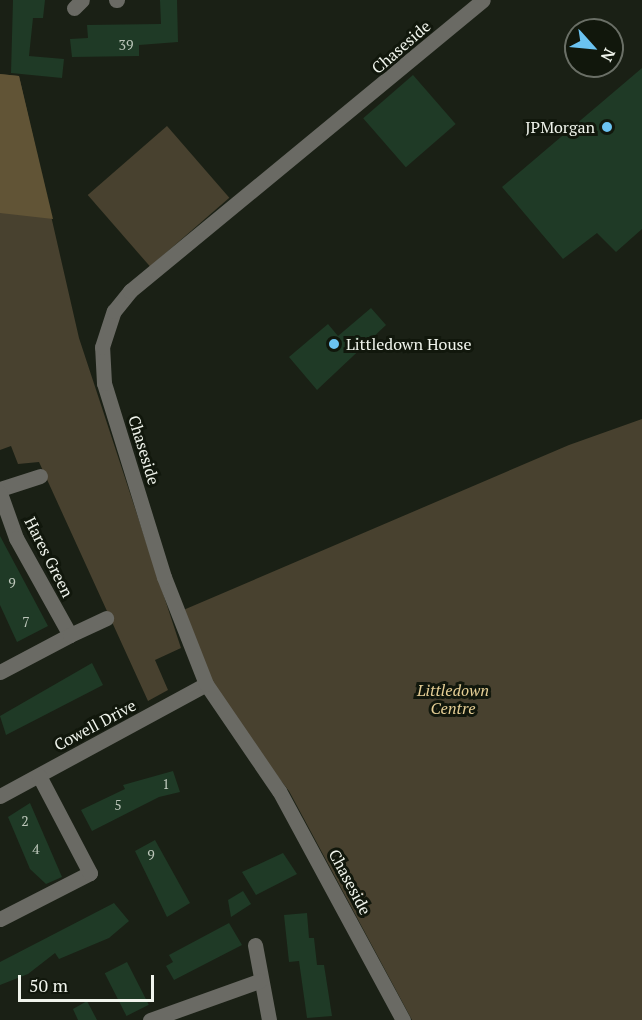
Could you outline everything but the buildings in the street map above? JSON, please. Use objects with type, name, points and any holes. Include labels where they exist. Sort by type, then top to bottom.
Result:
[{"type":"street","name":"Chaseside","points":[[403,1020],[279,791],[206,684],[174,596],[104,383],[102,347],[114,311],[130,291],[483,0]]},
{"type":"street","name":"Hares Green","points":[[40,476],[0,491],[16,538],[70,635]]},
{"type":"street","points":[[0,672],[106,618]]},
{"type":"street","name":"Cowell Drive","points":[[0,796],[206,684]]},
{"type":"street","points":[[0,919],[90,873],[39,776]]},
{"type":"street","points":[[255,945],[269,1020]]},
{"type":"street","points":[[150,1020],[260,981]]},
{"type":"green space","points":[[0,74],[19,76],[79,338],[181,648],[155,660],[168,690],[148,701],[39,462],[18,464],[11,446],[0,450]]},
{"type":"green space","points":[[167,126],[229,198],[150,267],[88,195]]},
{"type":"green space","name":"Littledown Centre","points":[[642,419],[642,1020],[412,1020],[289,791],[206,684],[181,611],[569,445]]},
{"type":"shaded area","points":[[0,74],[19,76],[53,219],[0,213]]},
{"type":"place","name":"JPMorgan","points":[[607,127]]},
{"type":"place","name":"Littledown House","points":[[334,344]]}]
